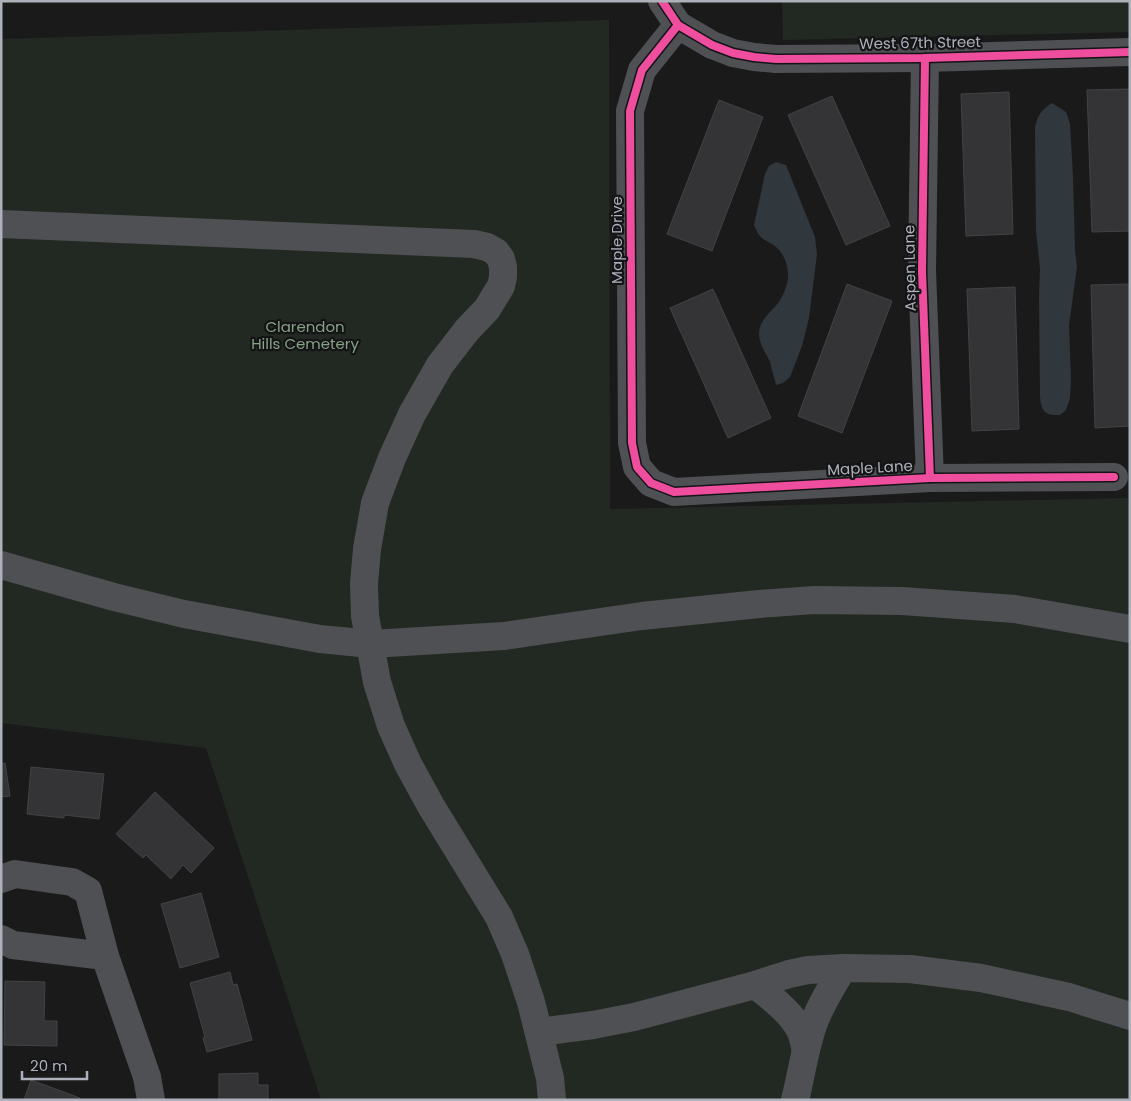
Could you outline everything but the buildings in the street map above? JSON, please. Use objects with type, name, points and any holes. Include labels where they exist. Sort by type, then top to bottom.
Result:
[{"type":"street","points":[[662,1],[678,25]]},
{"type":"street","name":"West 67th Street","points":[[678,25],[712,45],[733,53],[761,58],[925,58],[1130,52]]},
{"type":"street","name":"Maple Drive","points":[[637,467],[632,443],[630,110],[642,70],[678,25]]},
{"type":"street","name":"Aspen Lane","points":[[925,58],[922,271],[930,478]]},
{"type":"street","points":[[1,224],[474,244],[487,247],[496,252],[501,259],[503,267],[501,286],[486,309],[440,365],[412,414],[392,458],[375,503],[366,549],[365,616],[377,682],[391,726],[430,806],[499,917],[515,954],[531,1002],[550,1078],[552,1100]]},
{"type":"street","name":"Maple Lane","points":[[637,467],[651,483],[674,492],[930,478],[1114,477]]},
{"type":"street","points":[[1,565],[114,597],[184,614],[320,639],[371,644],[504,636],[642,616],[814,600],[902,601],[1015,609],[1130,629]]},
{"type":"street","points":[[1,879],[15,874],[72,882],[88,891],[105,956],[147,1077],[151,1100]]},
{"type":"street","points":[[1,939],[13,944],[105,956]]},
{"type":"street","points":[[538,1032],[593,1025],[634,1017],[808,970],[843,968],[910,969],[981,978],[1069,998],[1130,1016]]},
{"type":"street","points":[[795,1100],[814,1022],[821,1005],[843,968]]},
{"type":"street","points":[[755,985],[774,999],[790,1017],[800,1030],[806,1050]]},
{"type":"green space","points":[[782,1],[1130,1],[1130,32],[783,40]]},
{"type":"green space","name":"Clarendon Hills Cemetery","points":[[609,20],[610,509],[1130,498],[1130,1100],[321,1100],[206,748],[1,723],[1,39]]},
{"type":"shaded area","points":[[1052,103],[1066,112],[1070,124],[1077,267],[1069,325],[1070,398],[1066,410],[1060,415],[1044,411],[1040,396],[1040,269],[1036,231],[1035,128],[1040,114]]},
{"type":"shaded area","points":[[776,162],[786,165],[815,237],[817,254],[809,318],[802,346],[790,377],[783,383],[776,385],[770,362],[761,345],[759,334],[763,320],[779,302],[784,292],[788,280],[787,269],[785,260],[776,246],[761,237],[754,225],[765,174],[769,166]]},
{"type":"cycle path","points":[[662,1],[678,25],[712,45],[733,53],[754,57],[776,59],[925,58],[1130,52]]},
{"type":"cycle path","points":[[678,25],[642,70],[630,111],[632,443],[637,467],[651,483],[674,492],[930,478],[1114,477]]},
{"type":"cycle path","points":[[925,58],[922,271],[930,478]]}]
